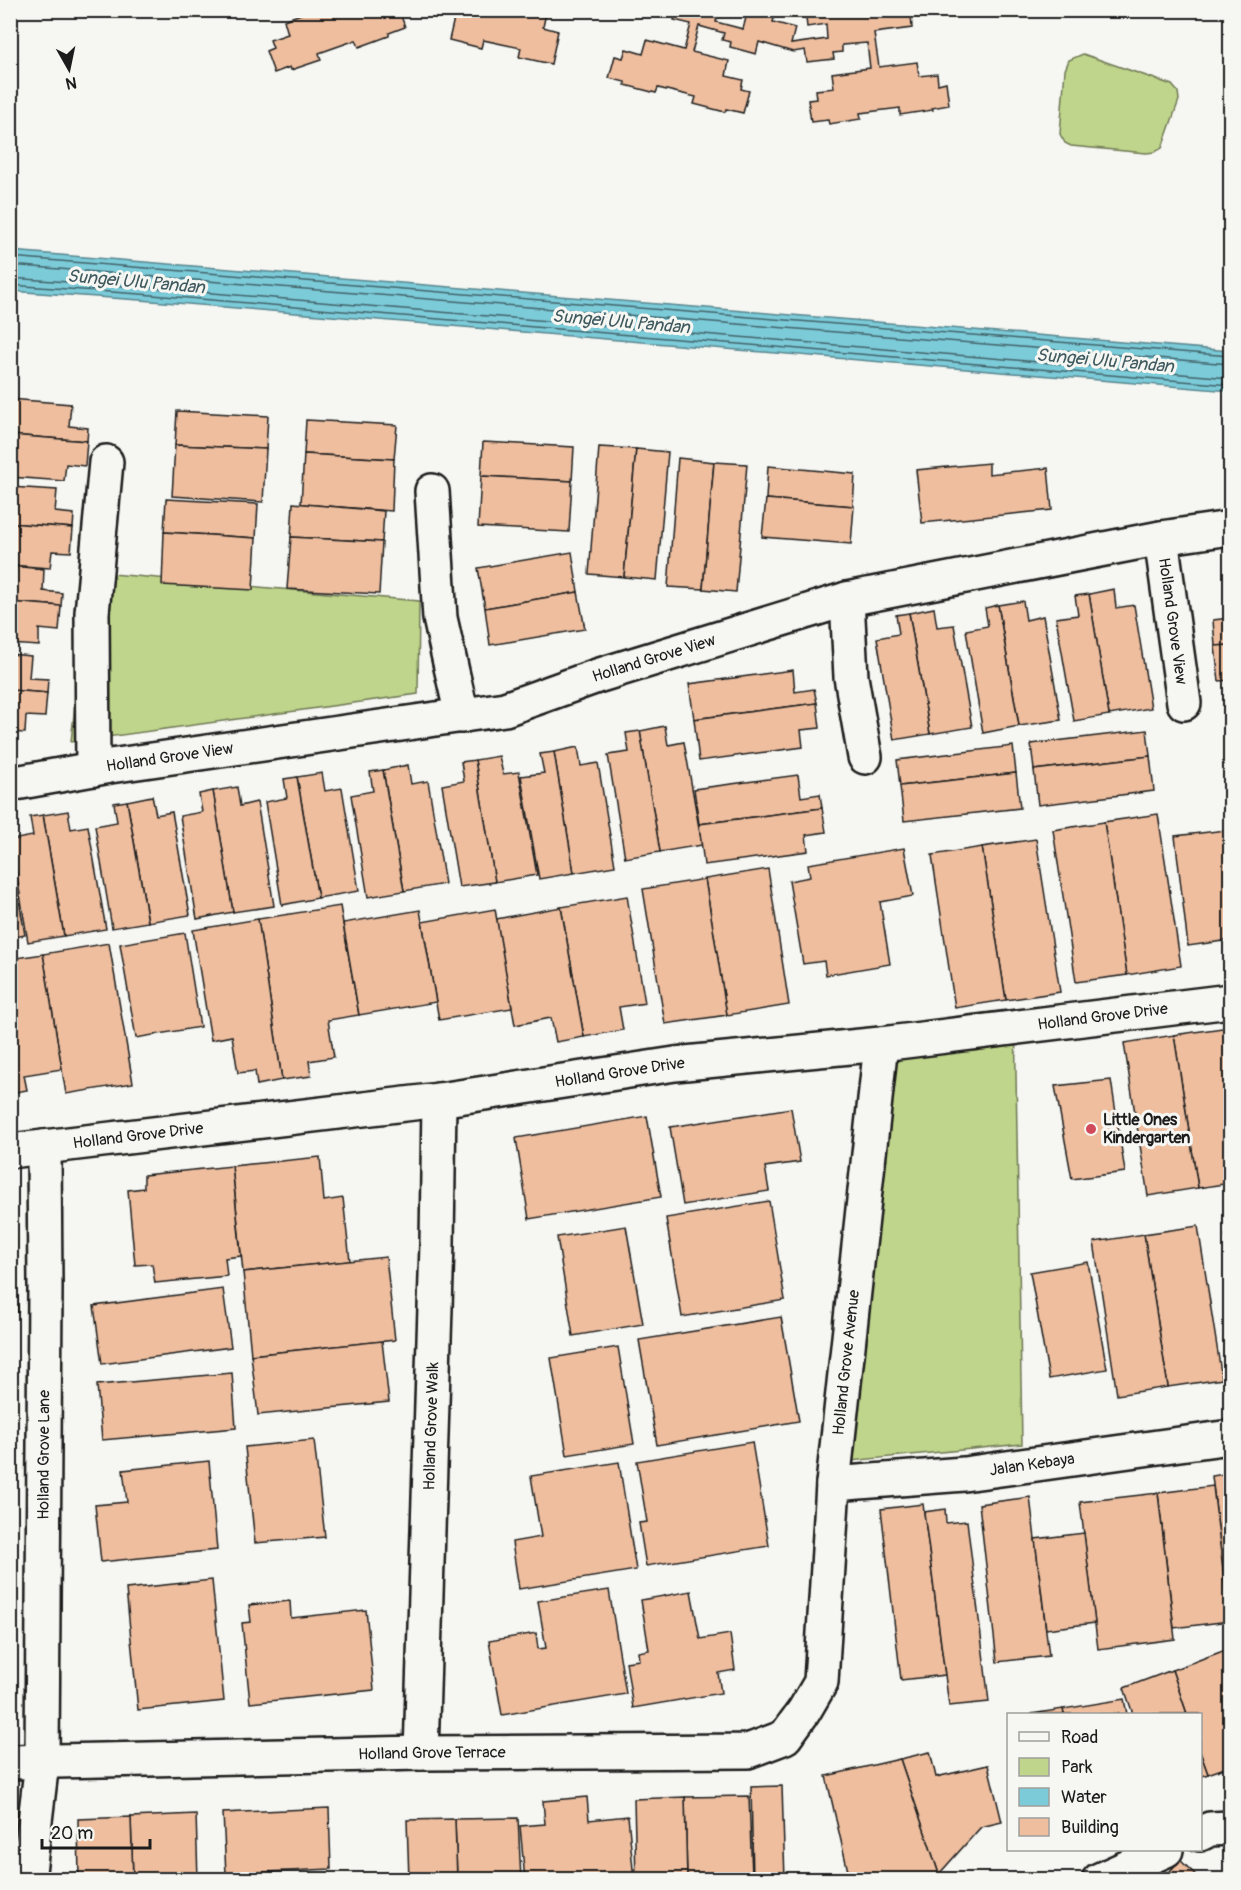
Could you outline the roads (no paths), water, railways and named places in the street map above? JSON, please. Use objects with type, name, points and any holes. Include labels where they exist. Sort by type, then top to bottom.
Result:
[{"type":"street","name":"Holland Grove View","points":[[93,769],[92,613],[106,462]]},
{"type":"street","points":[[432,491],[440,618],[462,716]]},
{"type":"street","name":"Holland Grove View","points":[[10,784],[93,769],[506,709],[597,676],[847,599],[1161,538],[1230,528]]},
{"type":"street","name":"Holland Grove View","points":[[1161,538],[1184,703]]},
{"type":"street","points":[[847,599],[851,677],[865,757]]},
{"type":"street","name":"Holland Grove Drive","points":[[10,1151],[439,1100],[675,1064],[881,1044],[1230,1001]]},
{"type":"street","name":"Holland Grove Avenue","points":[[821,1682],[833,1484],[881,1044]]},
{"type":"street","name":"Holland Grove Walk","points":[[421,1753],[437,1244],[439,1100]]},
{"type":"street","name":"Holland Grove Lane","points":[[28,1880],[26,1762],[45,1299],[44,1147]]},
{"type":"street","name":"Jalan Kebaya","points":[[833,1484],[964,1474],[1230,1437]]},
{"type":"street","name":"Holland Grove Terrace","points":[[26,1762],[421,1753],[748,1751],[785,1737],[821,1682]]},
{"type":"street","points":[[1202,1833],[1210,1829],[1230,1828]]},
{"type":"street","points":[[1099,1880],[1164,1851]]},
{"type":"water","name":"Sungei Ulu Pandan","points":[[11,251],[1230,351],[1230,391],[11,291]]},
{"type":"place","name":"Little Ones Kindergarten","points":[[1091,1129]]}]
